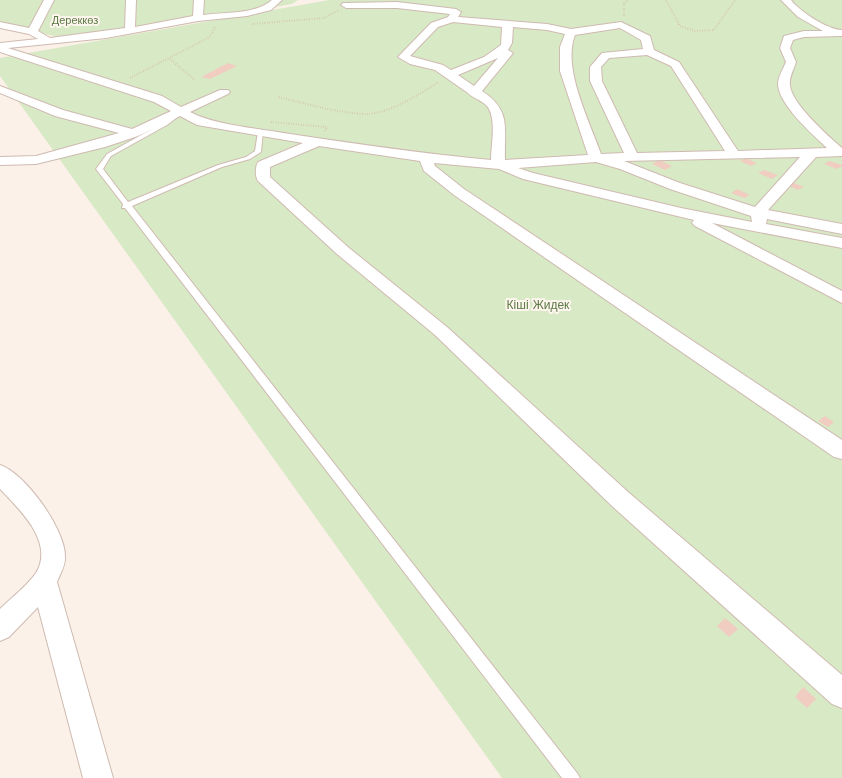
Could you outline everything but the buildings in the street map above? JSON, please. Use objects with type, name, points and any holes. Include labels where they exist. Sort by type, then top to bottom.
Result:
[{"type":"street","points":[[32,32],[49,0]]},
{"type":"street","points":[[130,0],[130,29]]},
{"type":"street","points":[[198,18],[199,0]]},
{"type":"street","points":[[0,48],[48,40],[106,35],[130,29],[198,18],[247,13],[268,8],[277,0]]},
{"type":"street","points":[[786,0],[792,9],[802,16]]},
{"type":"street","points":[[776,4],[840,35]]},
{"type":"street","points":[[346,5],[397,5],[456,12],[452,19]]},
{"type":"street","points":[[498,165],[498,114],[490,102],[474,93],[439,67],[414,62],[402,57],[434,25],[452,19],[547,27],[570,32],[621,25],[646,38],[649,52]]},
{"type":"street","points":[[0,24],[32,32],[48,40]]},
{"type":"street","points":[[474,93],[508,54],[505,46],[508,27],[505,24]]},
{"type":"street","points":[[570,32],[565,48],[566,71],[596,158]]},
{"type":"street","points":[[840,35],[804,34],[788,38],[784,48],[791,62],[784,85],[787,95],[802,115],[840,152]]},
{"type":"street","points":[[449,75],[493,57],[505,46]]},
{"type":"street","points":[[0,48],[158,99],[198,121],[426,158],[498,165],[596,158],[840,152]]},
{"type":"street","points":[[633,158],[596,81],[595,66],[606,55],[649,52],[675,64],[734,155]]},
{"type":"street","points":[[0,89],[59,113],[133,133]]},
{"type":"street","points":[[0,161],[36,160],[100,144],[133,133],[224,92]]},
{"type":"street","points":[[320,141],[263,165],[263,178],[342,251],[441,331],[620,499],[842,694]]},
{"type":"street","points":[[758,213],[797,168],[814,152]]},
{"type":"street","points":[[426,158],[429,168],[459,192],[842,451]]},
{"type":"street","points":[[596,158],[758,213],[842,228]]},
{"type":"street","points":[[498,165],[528,176],[681,213],[842,243]]},
{"type":"street","points":[[681,213],[842,298]]},
{"type":"street","points":[[758,213],[762,229]]},
{"type":"street","points":[[0,474],[42,520],[52,539],[53,559],[44,582],[0,628]]},
{"type":"street","points":[[44,582],[98,778]]},
{"type":"lane","points":[[181,111],[166,124],[109,155],[99,169],[125,206],[572,778]]},
{"type":"lane","points":[[125,206],[220,166],[248,158],[258,152],[261,132]]},
{"type":"path","points":[[666,0],[680,26],[695,31],[714,30],[735,0]]},
{"type":"path","points":[[117,85],[210,37],[215,26]]},
{"type":"path","points":[[170,59],[195,80]]},
{"type":"path","points":[[279,97],[317,107],[367,114],[390,108],[418,95],[449,75]]},
{"type":"green space","name":"Дереккөз","points":[[0,0],[298,0],[292,4],[79,41],[0,25]]},
{"type":"green space","name":"Кіші Жидек","points":[[329,0],[842,0],[842,778],[502,778],[0,76],[0,58]]}]
